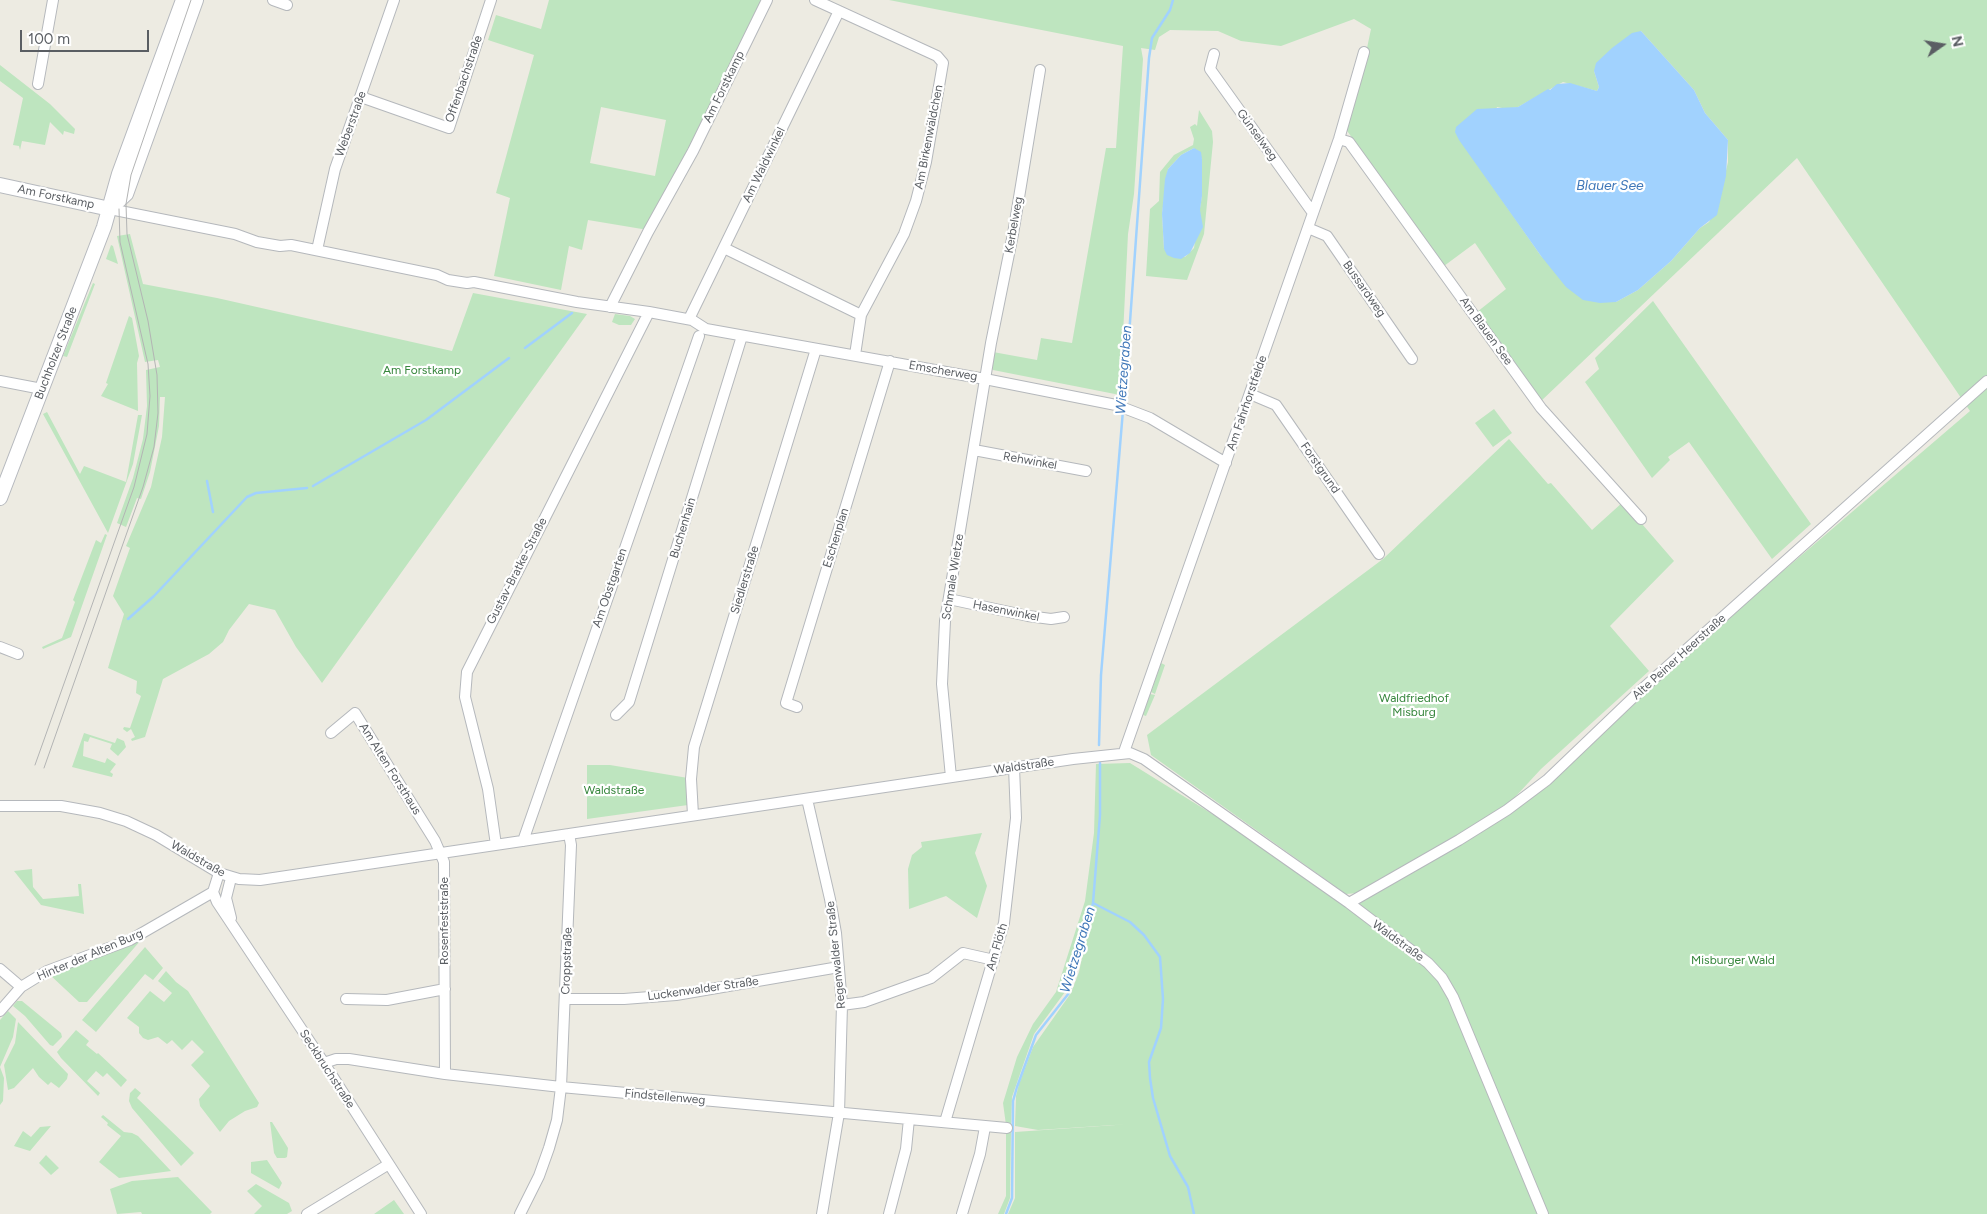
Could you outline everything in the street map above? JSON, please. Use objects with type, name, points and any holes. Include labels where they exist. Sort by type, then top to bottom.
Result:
[{"type":"main road","name":"Buchholzer Straße","points":[[0,498],[110,208],[119,174],[183,0]]},
{"type":"main road","name":"Buchholzer Straße","points":[[110,208],[126,194],[196,0]]},
{"type":"main road","name":"Am Forstkamp","points":[[0,185],[110,208]]},
{"type":"street","points":[[38,84],[53,0]]},
{"type":"street","points":[[273,0],[288,5]]},
{"type":"street","name":"Weberstraße","points":[[317,250],[335,169],[394,0]]},
{"type":"street","name":"Offenbachstraße","points":[[361,97],[449,128],[491,0]]},
{"type":"street","name":"Am Forstkamp","points":[[610,307],[648,232],[693,151],[767,0]]},
{"type":"street","points":[[815,0],[839,11]]},
{"type":"street","name":"Am Waldwinkel","points":[[689,319],[839,11]]},
{"type":"street","name":"Am Birkenwäldchen","points":[[839,11],[937,56],[943,63],[926,162],[916,201],[904,234],[861,315],[855,355]]},
{"type":"street","name":"Am Fahrhorstfelde","points":[[1124,752],[1340,139],[1364,52]]},
{"type":"street","name":"Günselweg","points":[[1214,54],[1210,69],[1313,213]]},
{"type":"street","name":"Kerbelweg","points":[[985,378],[1013,234],[1040,70]]},
{"type":"street","name":"Am Blauen See","points":[[1340,139],[1349,142],[1541,408],[1641,519]]},
{"type":"street","name":"Am Forstkamp","points":[[110,208],[235,234],[257,242],[317,250],[437,275],[448,280],[480,283],[610,307],[649,312]]},
{"type":"street","name":"Bussardweg","points":[[1308,228],[1327,236],[1412,359]]},
{"type":"street","points":[[724,248],[861,315]]},
{"type":"street","name":"Emscherweg","points":[[649,312],[689,319],[706,329],[985,378],[1119,406],[1130,409],[1176,431],[1226,463]]},
{"type":"street","name":"Gustav-Bratke-Straße","points":[[496,845],[489,796],[465,697],[467,672],[649,312]]},
{"type":"street","name":"Am Obstgarten","points":[[523,841],[699,336]]},
{"type":"street","name":"Buchenhain","points":[[616,715],[629,702],[742,336]]},
{"type":"street","name":"Siedlerstraße","points":[[693,815],[691,784],[694,747],[816,349]]},
{"type":"street","name":"Eschenplan","points":[[797,707],[786,703],[890,362]]},
{"type":"street","name":"Schmale Wietze","points":[[951,777],[942,684],[943,643],[948,599],[985,378]]},
{"type":"street","points":[[0,381],[42,389]]},
{"type":"street","name":"Alte Peiner Heerstraße","points":[[1349,903],[1459,840],[1507,810],[1547,780],[1647,684],[1987,381]]},
{"type":"street","name":"Forstgrund","points":[[1250,394],[1276,405],[1379,554]]},
{"type":"street","name":"Rehwinkel","points":[[974,450],[1086,471]]},
{"type":"street","name":"Hasenwinkel","points":[[948,599],[1028,616],[1051,619],[1064,617]]},
{"type":"street","points":[[0,647],[18,654]]},
{"type":"street","name":"Am Alten Forsthaus","points":[[331,732],[355,713],[435,841],[440,854]]},
{"type":"street","name":"Waldstraße","points":[[0,806],[61,806],[117,818],[156,835],[219,873],[231,878],[260,880],[1124,752],[1144,759],[1349,903],[1428,962],[1442,978],[1453,997],[1543,1214]]},
{"type":"street","name":"Am Flöth","points":[[945,1122],[1004,923],[1016,818],[1014,768]]},
{"type":"street","name":"Regenwalder Straße","points":[[807,799],[830,899],[842,1005],[839,1113],[822,1214]]},
{"type":"street","name":"Croppstraße","points":[[520,1214],[539,1176],[550,1148],[557,1120],[561,1087],[565,999],[571,845],[569,834]]},
{"type":"street","name":"Rosenfeststraße","points":[[440,854],[444,862],[444,1074]]},
{"type":"street","points":[[213,892],[219,873]]},
{"type":"street","name":"Seckbruchstraße","points":[[231,878],[226,898],[233,924]]},
{"type":"street","name":"Seckbruchstraße","points":[[213,892],[224,913],[324,1063],[420,1214]]},
{"type":"street","name":"Hinter der Alten Burg","points":[[0,1011],[21,986],[51,969],[130,940],[213,892]]},
{"type":"street","points":[[842,1005],[864,1002],[930,978],[963,952],[994,960]]},
{"type":"street","name":"Luckenwalder Straße","points":[[565,999],[624,999],[676,995],[839,967]]},
{"type":"street","points":[[0,969],[21,986]]},
{"type":"street","points":[[346,999],[387,1000],[445,989]]},
{"type":"street","name":"Findstellenweg","points":[[324,1063],[336,1058],[349,1059],[444,1074],[561,1087],[1007,1128]]},
{"type":"street","points":[[889,1214],[906,1149],[909,1119]]},
{"type":"street","points":[[962,1214],[980,1154],[985,1127]]},
{"type":"street","points":[[307,1214],[389,1164]]},
{"type":"green space","points":[[549,0],[765,0],[648,230],[588,220],[582,250],[569,246],[561,290],[494,276],[510,198],[496,193],[534,55],[488,40],[496,15],[541,29]],"holes":[[[601,107],[666,120],[655,176],[590,163]]]},
{"type":"green space","name":"Misburger Wald","points":[[889,0],[1987,0],[1987,1214],[1008,1214],[1015,1198],[1015,1132],[1130,1124],[1038,1130],[1015,1126],[1016,1096],[1019,1084],[1033,1047],[1071,993],[1079,972],[1086,938],[1082,939],[1065,992],[1034,1034],[1012,1097],[1011,1126],[1006,1125],[1003,1103],[1017,1057],[1033,1024],[1056,992],[1085,901],[1094,833],[1096,764],[1130,763],[1230,825],[1350,906],[1548,783],[1672,666],[1970,411],[1797,158],[1540,402],[1477,312],[1506,289],[1475,243],[1444,266],[1345,128],[1362,72],[1371,29],[1354,19],[1281,46],[1241,41],[1218,31],[1170,30],[1159,37],[1155,50],[1141,48],[1143,59],[1134,194],[1128,234],[1120,395],[993,370],[990,366],[993,352],[1037,360],[1041,338],[1072,343],[1106,148],[1116,148],[1123,46]],"holes":[[[1641,31],[1694,90],[1705,113],[1728,140],[1728,162],[1718,205],[1709,222],[1700,228],[1671,261],[1638,290],[1616,302],[1541,256],[1477,164],[1497,107],[1507,109],[1518,107],[1563,82],[1597,91],[1599,87],[1594,71]]]},
{"type":"green space","points":[[0,65],[50,104],[75,129],[74,134],[64,131],[63,135],[50,122],[45,145],[22,141],[20,150],[19,146],[13,145],[23,98],[0,81]]},
{"type":"green space","points":[[1199,110],[1212,131],[1213,142],[1204,234],[1187,280],[1146,276],[1150,209],[1159,201],[1160,172],[1174,155],[1193,145],[1194,139],[1190,127],[1195,124],[1197,126]],"holes":[[[1194,148],[1202,159],[1202,195],[1194,248],[1185,257],[1164,249],[1162,214],[1168,169],[1181,155]]]},
{"type":"green space","points":[[130,234],[143,284],[217,298],[452,351],[473,293],[587,314],[322,683],[296,647],[275,610],[249,604],[229,630],[223,642],[209,654],[163,679],[145,737],[132,741],[131,739],[135,737],[131,729],[127,732],[123,729],[124,727],[130,728],[141,696],[136,693],[137,681],[108,668],[124,614],[113,596],[130,548],[126,546],[151,487],[162,437],[165,397],[160,397],[159,426],[150,472],[141,499],[137,498],[126,527],[117,523],[133,478],[143,439],[147,406],[146,370],[160,367],[158,360],[145,362],[117,236]]},
{"type":"green space","points":[[111,245],[113,246],[118,264],[106,259]]},
{"type":"green space","points":[[93,283],[95,284],[67,357],[63,356]]},
{"type":"green space","points":[[1653,301],[1811,524],[1772,559],[1689,442],[1668,457],[1670,460],[1652,478],[1585,382],[1599,369],[1595,358]]},
{"type":"green space","points":[[615,314],[630,316],[635,319],[631,325],[619,325],[612,322]]},
{"type":"green space","points":[[129,316],[132,318],[139,356],[137,363],[138,411],[101,396],[108,384],[106,383]]},
{"type":"green space","points":[[1494,409],[1512,433],[1493,447],[1475,423]]},
{"type":"green space","points":[[47,412],[80,474],[84,466],[126,482],[138,415],[142,415],[133,464],[108,533],[43,414]]},
{"type":"green space","name":"Waldfriedhof Misburg","points":[[1509,439],[1548,484],[1551,483],[1592,530],[1623,502],[1674,561],[1610,626],[1649,671],[1541,769],[1505,808],[1358,893],[1346,894],[1151,755],[1147,735],[1383,559]]},
{"type":"green space","points":[[105,534],[107,535],[71,637],[43,649],[42,647],[62,638],[75,602],[73,600],[96,540],[101,543]]},
{"type":"green space","points":[[1161,663],[1165,665],[1155,694],[1151,692]]},
{"type":"green space","points":[[1150,694],[1155,695],[1146,716],[1143,715]]},
{"type":"green space","points":[[84,733],[115,743],[117,738],[124,741],[126,747],[118,756],[110,749],[112,744],[90,737],[88,742],[84,741],[83,756],[105,763],[107,758],[116,764],[110,772],[113,774],[112,777],[72,767]]},
{"type":"green space","name":"Waldstraße","points":[[587,765],[610,765],[688,778],[688,805],[587,819]]},
{"type":"green space","points":[[982,833],[975,853],[987,886],[977,918],[946,896],[909,909],[908,869],[912,855],[922,847],[921,842]]},
{"type":"green space","points":[[32,869],[33,887],[43,899],[79,896],[78,884],[81,884],[84,914],[41,905],[14,871]]},
{"type":"green space","points":[[140,939],[87,1002],[79,1002],[49,974]]},
{"type":"green space","points":[[145,947],[163,968],[153,980],[145,974],[96,1032],[82,1020]]},
{"type":"green space","points":[[166,971],[188,991],[259,1103],[257,1107],[245,1111],[229,1121],[220,1132],[200,1106],[199,1099],[210,1086],[191,1065],[204,1052],[192,1040],[182,1050],[172,1040],[167,1044],[158,1037],[148,1040],[143,1038],[139,1033],[139,1027],[127,1018],[150,991],[164,1002],[172,993],[158,981]]},
{"type":"green space","points":[[17,1001],[22,1001],[61,1033],[62,1037],[53,1046],[13,1006]]},
{"type":"green space","points":[[8,1011],[16,1019],[13,1037],[0,1067],[0,1020]]},
{"type":"green space","points":[[18,1022],[68,1074],[67,1079],[59,1088],[51,1082],[48,1085],[33,1068],[14,1088],[8,1090],[4,1065],[15,1043]]},
{"type":"green space","points":[[76,1030],[89,1041],[86,1045],[98,1053],[127,1080],[121,1087],[107,1073],[103,1077],[96,1071],[87,1081],[100,1093],[98,1096],[61,1058],[57,1052]]},
{"type":"green space","points":[[0,1067],[4,1078],[3,1101],[0,1105]]},
{"type":"green space","points":[[135,1088],[141,1093],[137,1098],[194,1153],[181,1166],[132,1108],[129,1101],[130,1093]]},
{"type":"green space","points":[[103,1115],[124,1132],[138,1136],[171,1171],[119,1178],[99,1162],[121,1136],[107,1125],[108,1123],[101,1117]]},
{"type":"green space","points":[[270,1122],[272,1122],[288,1148],[287,1157],[285,1158],[277,1158],[274,1153]]},
{"type":"green space","points":[[51,1126],[30,1151],[14,1146],[23,1131],[31,1137],[40,1127]]},
{"type":"green space","points":[[1006,1130],[1011,1131],[1010,1198],[1004,1214],[998,1214],[1006,1196]]},
{"type":"green space","points":[[46,1155],[59,1168],[51,1175],[39,1163]]},
{"type":"green space","points":[[267,1160],[282,1183],[279,1189],[251,1173],[251,1162]]},
{"type":"green space","points":[[178,1177],[212,1212],[210,1214],[142,1214],[141,1212],[117,1214],[110,1189],[132,1181]]},
{"type":"green space","points":[[256,1184],[289,1203],[292,1211],[287,1214],[254,1214],[262,1206],[247,1191]]},
{"type":"green space","points":[[394,1200],[404,1214],[374,1214]]},
{"type":"water","name":"Blauer See","points":[[1641,31],[1694,90],[1705,113],[1728,140],[1726,176],[1717,215],[1700,228],[1671,261],[1638,290],[1616,302],[1600,303],[1583,300],[1566,287],[1541,256],[1459,140],[1455,132],[1456,127],[1477,109],[1518,107],[1548,89],[1550,90],[1557,84],[1570,83],[1597,91],[1599,87],[1594,71],[1596,63],[1632,33]]},
{"type":"water","points":[[1194,148],[1201,152],[1202,159],[1200,210],[1203,227],[1190,253],[1181,259],[1174,258],[1167,255],[1164,249],[1162,214],[1165,179],[1168,169],[1181,155]]},
{"type":"waterway","name":"Wietzegraben","points":[[1124,405],[1149,58],[1152,38],[1170,10],[1173,0]]},
{"type":"waterway","points":[[525,348],[572,313]]},
{"type":"waterway","points":[[313,486],[426,420],[509,358]]},
{"type":"waterway","name":"Wietzegraben","points":[[1099,745],[1101,675],[1123,410]]},
{"type":"waterway","points":[[207,481],[213,512]]},
{"type":"waterway","points":[[128,619],[154,596],[247,497],[256,493],[307,488]]},
{"type":"waterway","name":"Wietzegraben","points":[[1006,1214],[1012,1198],[1013,1101],[1036,1035],[1069,993],[1093,903],[1100,815],[1100,763]]},
{"type":"waterway","points":[[1093,903],[1130,922],[1144,935],[1160,957],[1163,999],[1161,1028],[1149,1062],[1150,1078],[1153,1098],[1170,1156],[1188,1187],[1194,1214]]},
{"type":"tram line","points":[[44,768],[143,487],[154,447],[158,413],[157,375],[148,321],[127,234],[126,204],[131,175],[191,0]]},
{"type":"tram line","points":[[35,765],[134,487],[147,434],[150,396],[148,364],[120,242],[119,209]]}]
